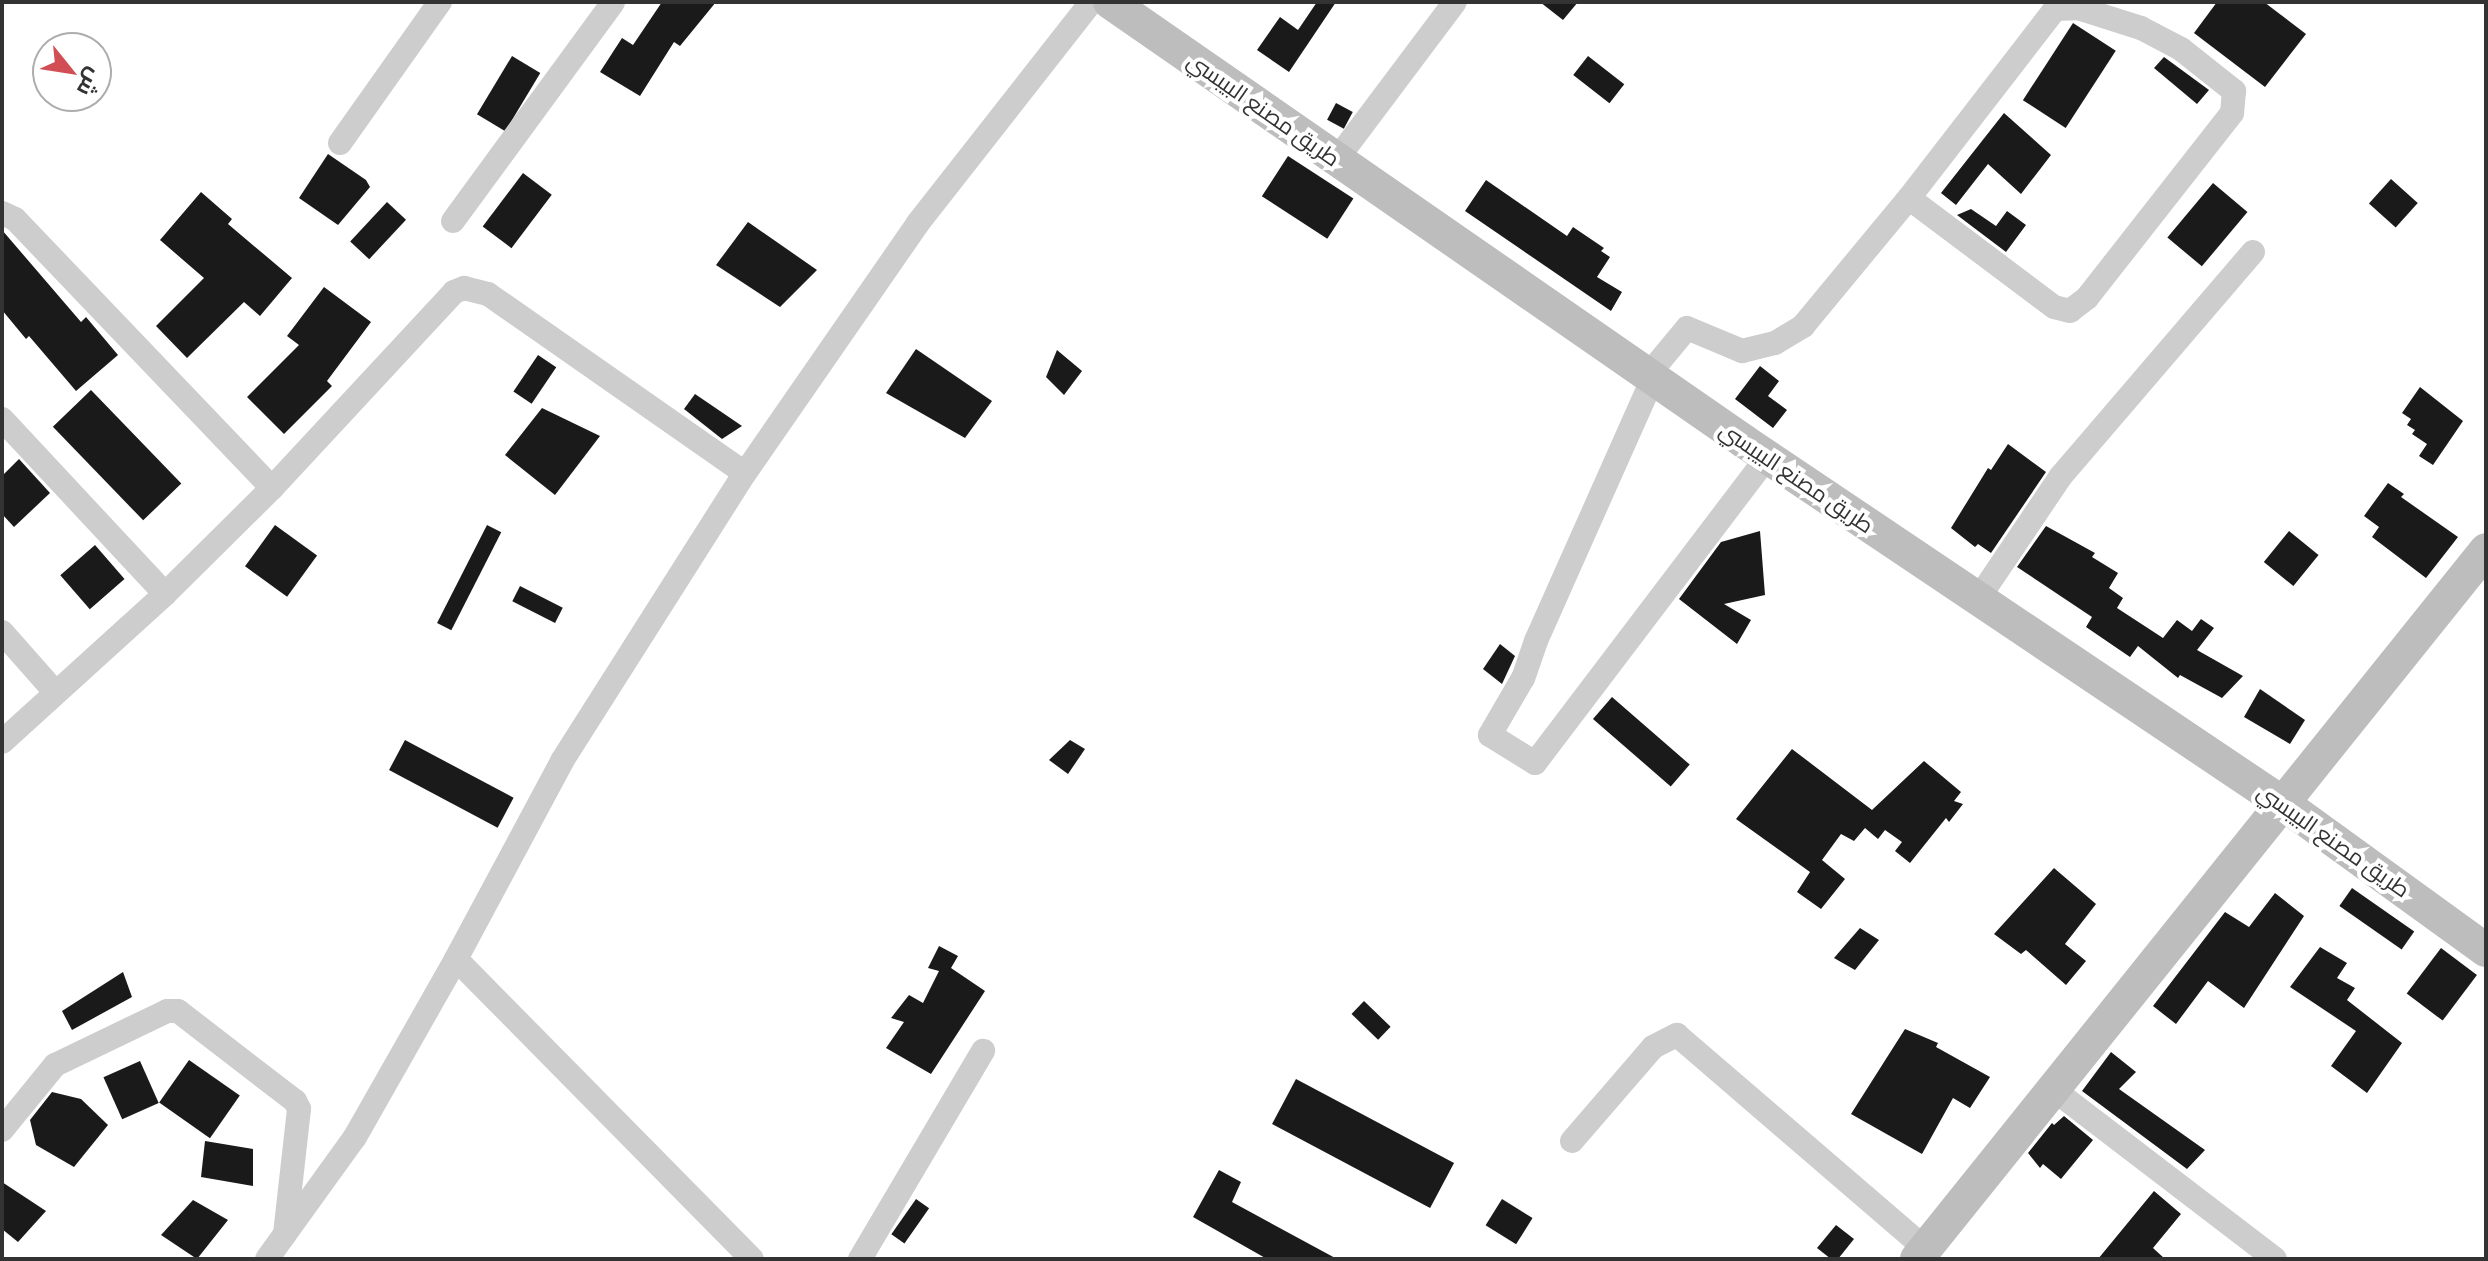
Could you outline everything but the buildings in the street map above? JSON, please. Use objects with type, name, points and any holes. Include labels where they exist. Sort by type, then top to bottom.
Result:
[{"type":"main road","name":"طريق مصنع البيبسي","points":[[1110,2],[1767,457],[2284,804],[2486,950]]},
{"type":"main road","points":[[1922,1254],[2486,550]]},
{"type":"street","points":[[340,143],[440,2]]},
{"type":"street","points":[[267,1259],[355,1137],[456,959],[562,761],[745,473],[918,223],[1091,2]]},
{"type":"street","points":[[1337,159],[1455,2]]},
{"type":"street","points":[[453,221],[600,6]]},
{"type":"street","points":[[1767,457],[1535,763],[1490,735],[1523,678],[1536,641],[1650,377],[1687,328],[1742,351],[1791,336],[1909,198],[2050,14],[2062,6],[2122,20],[2158,36],[2234,91],[2232,113],[2087,298],[2070,311],[2054,307],[1909,198]]},
{"type":"street","points":[[2,213],[15,219],[272,488]]},
{"type":"street","points":[[1978,599],[2061,476],[2253,252]]},
{"type":"street","points":[[2,742],[165,594],[272,488],[454,292],[464,288],[488,294],[745,473]]},
{"type":"street","points":[[2,419],[165,594]]},
{"type":"street","points":[[2,632],[56,693]]},
{"type":"street","points":[[456,959],[752,1259]]},
{"type":"street","points":[[2,1130],[55,1065],[167,1011],[178,1011],[295,1101],[299,1109],[285,1237]]},
{"type":"street","points":[[1572,1141],[1653,1047],[1677,1035],[1922,1254]]},
{"type":"street","points":[[860,1259],[983,1051]]},
{"type":"street","points":[[2054,1090],[2275,1259]]}]
